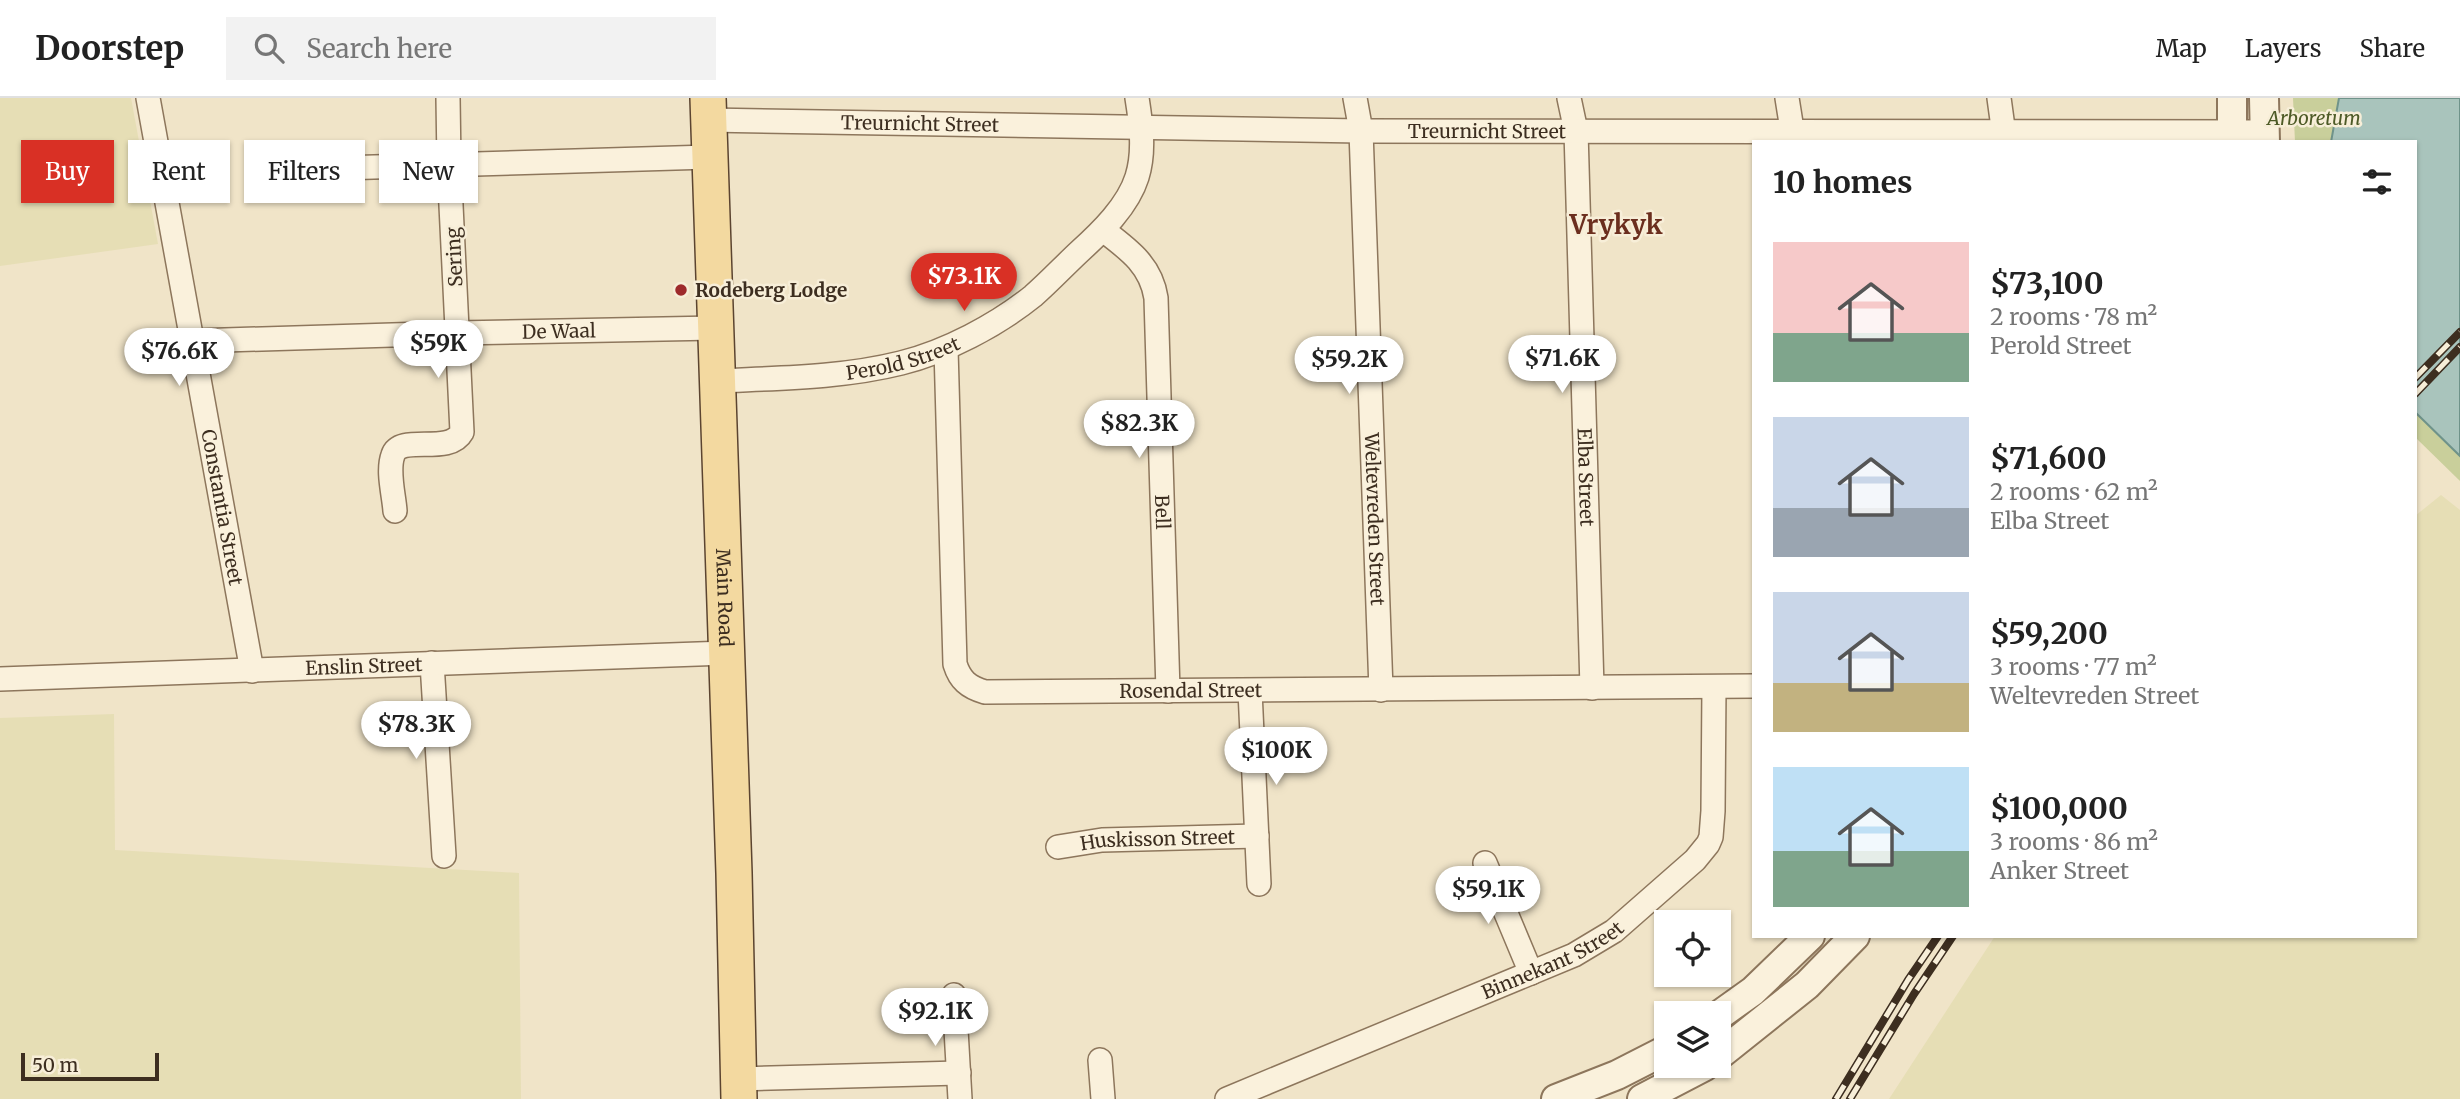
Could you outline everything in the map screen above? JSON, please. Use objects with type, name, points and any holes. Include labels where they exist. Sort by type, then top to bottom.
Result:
[{"type":"main road","name":"Main Road","points":[[708,109],[738,1089]]},
{"type":"street","name":"Constantia Street","points":[[148,98],[252,671]]},
{"type":"street","name":"Sering","points":[[448,98],[449,140]]},
{"type":"street","name":"Perold Street","points":[[716,381],[855,372],[902,363],[946,349],[1032,296],[1103,230],[1128,195],[1137,177],[1142,127],[1136,98]]},
{"type":"street","name":"Weltevreden Street","points":[[1355,98],[1361,131],[1381,690]]},
{"type":"street","name":"Elba Street","points":[[1569,98],[1576,131],[1592,688]]},
{"type":"street","points":[[1787,98],[1794,136]]},
{"type":"street","points":[[1998,98],[2005,137]]},
{"type":"street","points":[[2232,98],[2232,137]]},
{"type":"street","points":[[2264,98],[2265,137]]},
{"type":"street","name":"Treurnicht Street","points":[[708,109],[1142,127],[1361,131],[1576,131],[1794,136],[2265,137]]},
{"type":"street","points":[[478,163],[709,157]]},
{"type":"street","name":"Sering","points":[[395,511],[391,462],[395,450],[399,446],[448,442],[456,439],[462,432],[451,203]]},
{"type":"street","name":"Bell","points":[[1103,230],[1132,252],[1149,271],[1156,298],[1168,691]]},
{"type":"street","name":"De Waal","points":[[193,341],[715,328]]},
{"type":"street","name":"Rosendal Street","points":[[946,349],[955,664],[958,673],[972,688],[985,692],[1752,687]]},
{"type":"street","name":"Enslin Street","points":[[0,679],[726,653]]},
{"type":"street","points":[[432,663],[444,856]]},
{"type":"street","name":"Binnekant Street","points":[[1227,1099],[1574,956],[1614,932],[1703,852],[1711,837],[1714,687]]},
{"type":"street","points":[[1250,691],[1259,884]]},
{"type":"street","name":"Huskisson Street","points":[[1058,847],[1102,840],[1257,836]]},
{"type":"street","points":[[1485,863],[1531,973]]},
{"type":"street","points":[[1731,1007],[1753,991],[1808,938]]},
{"type":"street","points":[[1731,1046],[1799,992],[1853,938]]},
{"type":"street","points":[[954,995],[960,1099]]},
{"type":"street","points":[[1556,1099],[1654,1056]]},
{"type":"street","points":[[1100,1060],[1103,1099]]},
{"type":"street","points":[[738,1089],[959,1073]]},
{"type":"street","points":[[1642,1099],[1682,1078]]},
{"type":"shaded area","points":[[0,98],[131,98],[139,140],[128,140],[128,203],[150,203],[158,244],[0,266]]},
{"type":"shaded area","points":[[2441,495],[2460,510],[2460,1099],[1889,1099],[1994,938],[2417,938],[2417,514]]},
{"type":"shaded area","points":[[114,714],[115,850],[519,873],[521,1099],[0,1099],[0,718]]},
{"type":"green space","name":"Arboretum","points":[[2293,98],[2339,98],[2331,140],[2295,140]]},
{"type":"green space","points":[[2417,414],[2460,456],[2460,481],[2417,439]]},
{"type":"water","points":[[2339,98],[2460,98],[2460,456],[2417,414],[2417,140],[2331,140]]},
{"type":"railway","points":[[2417,376],[2460,332]]},
{"type":"railway","points":[[2417,392],[2460,347]]},
{"type":"railway","points":[[1836,1099],[1937,938]]},
{"type":"railway","points":[[1850,1099],[1952,938]]},
{"type":"place","name":"Rodeberg Lodge","points":[[681,290]]},
{"type":"district","name":"Vrykyk","points":[[1616,224]]}]
